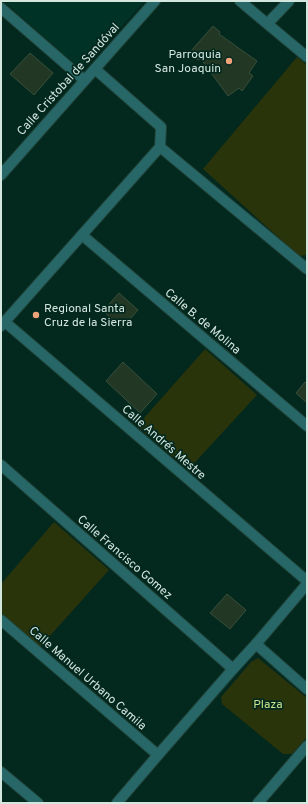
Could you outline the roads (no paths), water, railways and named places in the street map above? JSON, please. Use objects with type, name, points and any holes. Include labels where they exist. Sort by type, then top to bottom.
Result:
[{"type":"street","name":"Calle Cristobal de Sandóval","points":[[3,168],[95,69],[155,1]]},
{"type":"street","points":[[240,1],[307,57]]},
{"type":"street","points":[[268,23],[289,1]]},
{"type":"street","points":[[1,8],[84,80]]},
{"type":"street","points":[[3,324],[160,147],[160,127],[95,69]]},
{"type":"street","points":[[160,147],[307,268]]},
{"type":"street","name":"Calle B. de Molina","points":[[82,235],[307,426]]},
{"type":"street","name":"Calle Andrés Mestre","points":[[3,324],[307,583]]},
{"type":"street","name":"Calle Francisco Gomez","points":[[1,465],[233,669]]},
{"type":"street","points":[[117,803],[256,644],[307,583]]},
{"type":"street","name":"Calle Manuel Urbano Camila","points":[[1,620],[158,755]]},
{"type":"street","points":[[256,644],[307,689]]},
{"type":"street","points":[[258,803],[307,746]]},
{"type":"street","points":[[1,772],[38,803]]},
{"type":"place","name":"Parroquia San Joaquin","points":[[229,61]]},
{"type":"place","name":"Regional Santa Cruz de la Sierra","points":[[36,315]]},
{"type":"park label","name":"Plaza","points":[[268,704]]}]
